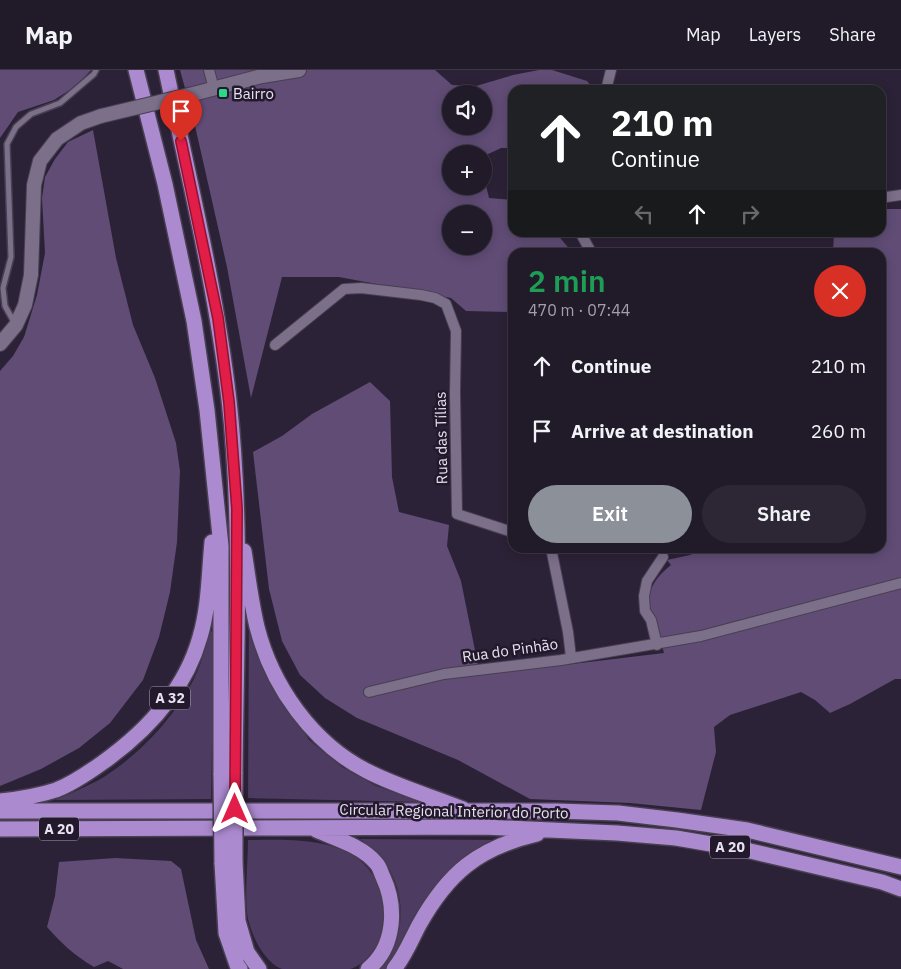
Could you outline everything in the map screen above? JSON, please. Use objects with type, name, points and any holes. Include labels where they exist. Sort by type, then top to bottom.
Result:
[{"type":"highway","name":"A 32","points":[[136,70],[165,184],[194,321],[208,410],[221,546],[228,775],[226,933],[236,965],[240,969]]},
{"type":"highway","name":"A 32","points":[[166,70],[218,318],[229,402],[237,509],[257,627],[270,663],[286,695],[315,733],[338,753],[365,770],[392,783],[470,811]]},
{"type":"highway","name":"A 32","points":[[0,801],[36,795],[71,783],[123,747],[164,708],[192,659],[201,636],[216,501]]},
{"type":"highway","name":"A 32","points":[[228,775],[237,509]]},
{"type":"highway","name":"Circular Regional Interior do Porto","points":[[0,811],[556,811],[618,814],[747,830],[901,867]]},
{"type":"highway","name":"Circular Regional Interior do Porto","points":[[0,828],[483,827],[555,829],[676,838],[746,850],[882,882],[901,889]]},
{"type":"highway","points":[[310,828],[359,849],[377,864],[386,883],[392,908],[391,929],[386,947],[368,969]]},
{"type":"highway","points":[[394,969],[441,890],[455,874],[472,860],[510,842],[555,829]]},
{"type":"highway","name":"A 32","points":[[228,862],[238,921],[247,952],[259,969]]},
{"type":"street","points":[[209,70],[214,88]]},
{"type":"street","points":[[0,344],[16,325],[25,305],[31,275],[34,185],[40,161],[57,139],[81,123],[101,116],[262,76],[299,70]]},
{"type":"street","points":[[608,85],[612,70]]},
{"type":"street","points":[[886,197],[901,195]]},
{"type":"street","points":[[583,237],[589,248]]},
{"type":"street","name":"Rua das Tílias","points":[[275,345],[344,290],[352,288],[421,295],[435,298],[446,304],[456,331],[457,514],[508,531]]},
{"type":"street","points":[[552,553],[568,632],[570,657]]},
{"type":"street","points":[[657,645],[650,620],[645,611],[644,596],[647,581],[663,557]]},
{"type":"street","name":"Rua do Pinhão","points":[[368,692],[444,674],[657,645],[701,636],[901,583]]},
{"type":"lane","points":[[16,325],[5,306],[3,288],[11,257],[7,144],[16,127],[31,114],[60,103],[94,74],[96,70]]},
{"type":"shaded area","points":[[0,70],[91,70],[76,86],[54,100],[18,112],[0,138]]},
{"type":"shaded area","points":[[180,70],[435,70],[452,85],[442,85],[442,135],[492,135],[492,85],[479,85],[539,70],[552,70],[587,81],[591,85],[508,85],[508,148],[501,148],[492,152],[492,145],[442,145],[442,195],[488,195],[489,198],[508,200],[508,237],[559,237],[569,248],[508,248],[508,312],[466,311],[451,298],[339,277],[282,277],[251,398],[227,267],[193,117]]},
{"type":"shaded area","points":[[93,130],[116,258],[133,325],[155,378],[176,443],[180,471],[177,542],[170,592],[159,637],[143,680],[110,723],[79,748],[41,769],[0,786],[0,371],[13,356],[24,337],[37,295],[45,253],[42,198],[45,177],[55,159],[68,142]]},
{"type":"shaded area","points":[[886,209],[901,209],[901,679],[895,679],[830,713],[815,700],[801,692],[730,715],[714,727],[716,752],[701,810],[630,803],[530,799],[458,760],[357,718],[325,698],[300,675],[282,641],[269,589],[253,452],[282,436],[312,414],[370,382],[390,401],[392,477],[399,512],[449,525],[447,546],[461,581],[480,675],[664,653],[652,616],[650,596],[659,576],[671,565],[667,560],[694,553],[886,553],[886,248],[833,248],[834,237],[886,237]]},
{"type":"shaded area","points":[[249,622],[283,700],[309,740],[342,767],[376,786],[423,802],[248,798]]},
{"type":"shaded area","points":[[214,631],[211,799],[55,800],[112,772],[127,761],[155,734],[168,719],[189,688],[201,663],[209,632]]},
{"type":"shaded area","points":[[360,839],[497,840],[470,857],[395,959],[386,969],[379,969],[389,956],[396,941],[401,909],[399,893],[386,864],[375,851]]},
{"type":"shaded area","points":[[248,840],[302,841],[321,844],[338,848],[354,856],[367,867],[381,892],[384,916],[379,942],[366,959],[350,969],[282,969],[264,955],[252,933],[248,919],[246,891]]},
{"type":"shaded area","points":[[115,858],[171,861],[181,869],[196,940],[209,969],[123,969],[108,961],[94,967],[69,949],[47,927],[55,896],[59,862]]},
{"type":"place","name":"Bairro","points":[[223,93]]},
{"type":"route","points":[[181,141],[218,318],[229,402],[237,509],[235,809]]}]
